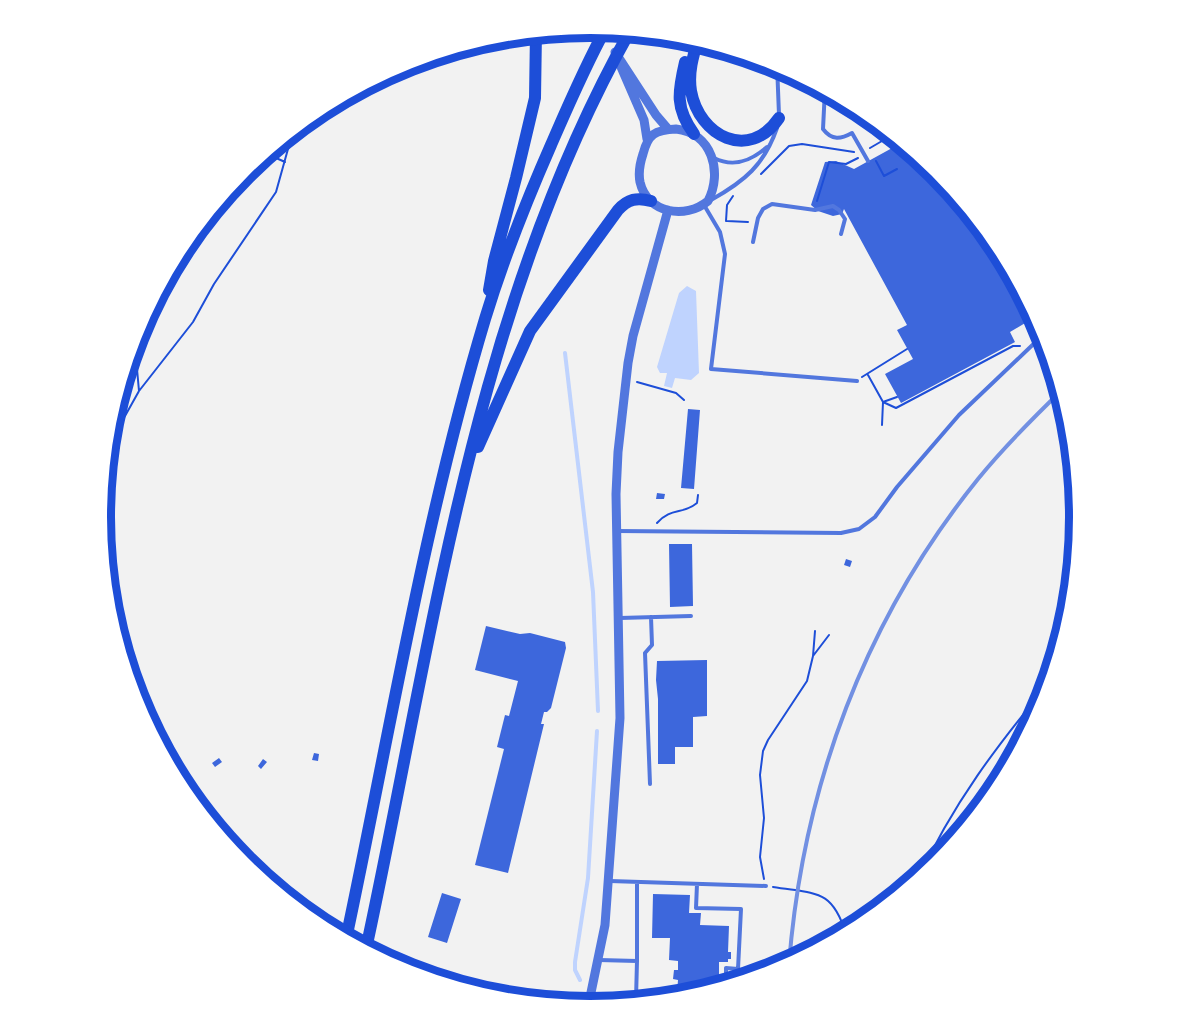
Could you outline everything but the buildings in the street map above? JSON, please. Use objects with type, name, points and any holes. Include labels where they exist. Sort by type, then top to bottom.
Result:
[{"type":"highway","points":[[348,930],[419,579],[448,455],[485,318],[533,187],[580,78],[601,38]]},
{"type":"highway","points":[[368,941],[442,574],[496,353],[533,243],[561,171],[591,105],[626,39]]},
{"type":"highway","points":[[485,318],[494,261],[534,98],[536,41]]},
{"type":"highway","points":[[690,48],[682,73],[679,98],[684,121],[694,134]]},
{"type":"highway","points":[[696,49],[690,71],[691,91],[697,109],[710,126],[723,136],[746,142],[767,132],[779,118]]},
{"type":"highway","points":[[464,478],[530,332],[623,204],[635,198],[651,201]]},
{"type":"street","points":[[647,140],[655,133],[668,129],[694,134],[704,144],[713,157],[715,167],[714,179],[706,203],[687,212],[668,210],[651,201],[641,185],[639,174],[647,140],[644,120],[615,50],[656,115],[668,129]]},
{"type":"street","points":[[590,996],[605,925],[610,880],[620,718],[618,452],[628,363],[668,210]]},
{"type":"lane","points":[[777,76],[779,118],[764,157],[757,168],[706,203],[724,243],[724,263],[711,369],[857,381]]},
{"type":"lane","points":[[824,98],[822,125],[825,132],[833,138],[840,139],[852,133],[868,161]]},
{"type":"lane","points":[[713,157],[723,162],[739,163],[770,145]]},
{"type":"lane","points":[[753,242],[757,222],[763,209],[772,204],[815,210],[833,206],[845,219],[841,234]]},
{"type":"lane","points":[[617,531],[841,533],[858,529],[875,517],[897,487],[959,414],[1037,341]]},
{"type":"lane","points":[[618,618],[691,616]]},
{"type":"lane","points":[[650,783],[645,653],[652,645],[651,617]]},
{"type":"lane","points":[[610,880],[766,886]]},
{"type":"lane","points":[[636,994],[637,882]]},
{"type":"lane","points":[[697,884],[696,908],[741,909],[738,969],[726,968],[726,977]]},
{"type":"lane","points":[[598,960],[637,961]]},
{"type":"path","points":[[871,151],[869,148],[885,139]]},
{"type":"path","points":[[122,420],[139,391],[193,322],[214,284],[276,192],[290,144]]},
{"type":"path","points":[[758,176],[789,146],[802,144],[855,152],[858,158],[846,164],[829,162],[815,210]]},
{"type":"path","points":[[274,157],[285,163]]},
{"type":"path","points":[[874,157],[884,176],[897,169]]},
{"type":"path","points":[[717,227],[726,221],[757,222]]},
{"type":"path","points":[[883,402],[896,408],[1013,346],[1033,344]]},
{"type":"path","points":[[857,381],[908,349]]},
{"type":"path","points":[[136,367],[139,391]]},
{"type":"path","points":[[868,374],[883,402],[882,425]]},
{"type":"path","points":[[636,381],[676,393],[684,400]]},
{"type":"path","points":[[883,402],[897,397]]},
{"type":"path","points":[[649,532],[664,514],[691,508],[697,502],[698,495]]},
{"type":"path","points":[[815,631],[813,656],[807,681],[763,751],[759,775],[764,818],[759,857],[760,868],[766,886],[819,894],[827,898],[840,916],[843,925]]},
{"type":"path","points":[[813,656],[829,635]]},
{"type":"path","points":[[930,856],[943,829],[975,779],[1010,729],[1033,702]]},
{"type":"water","points":[[687,286],[696,291],[699,373],[691,380],[675,378],[672,388],[664,386],[667,373],[660,373],[657,367],[679,293]]},
{"type":"waterway","points":[[565,353],[593,592],[598,711]]},
{"type":"waterway","points":[[580,980],[575,970],[575,962],[588,878],[597,731]]},
{"type":"railway","points":[[790,953],[797,898],[809,833],[825,769],[846,707],[872,647],[903,589],[938,533],[988,467],[1055,397]]}]
